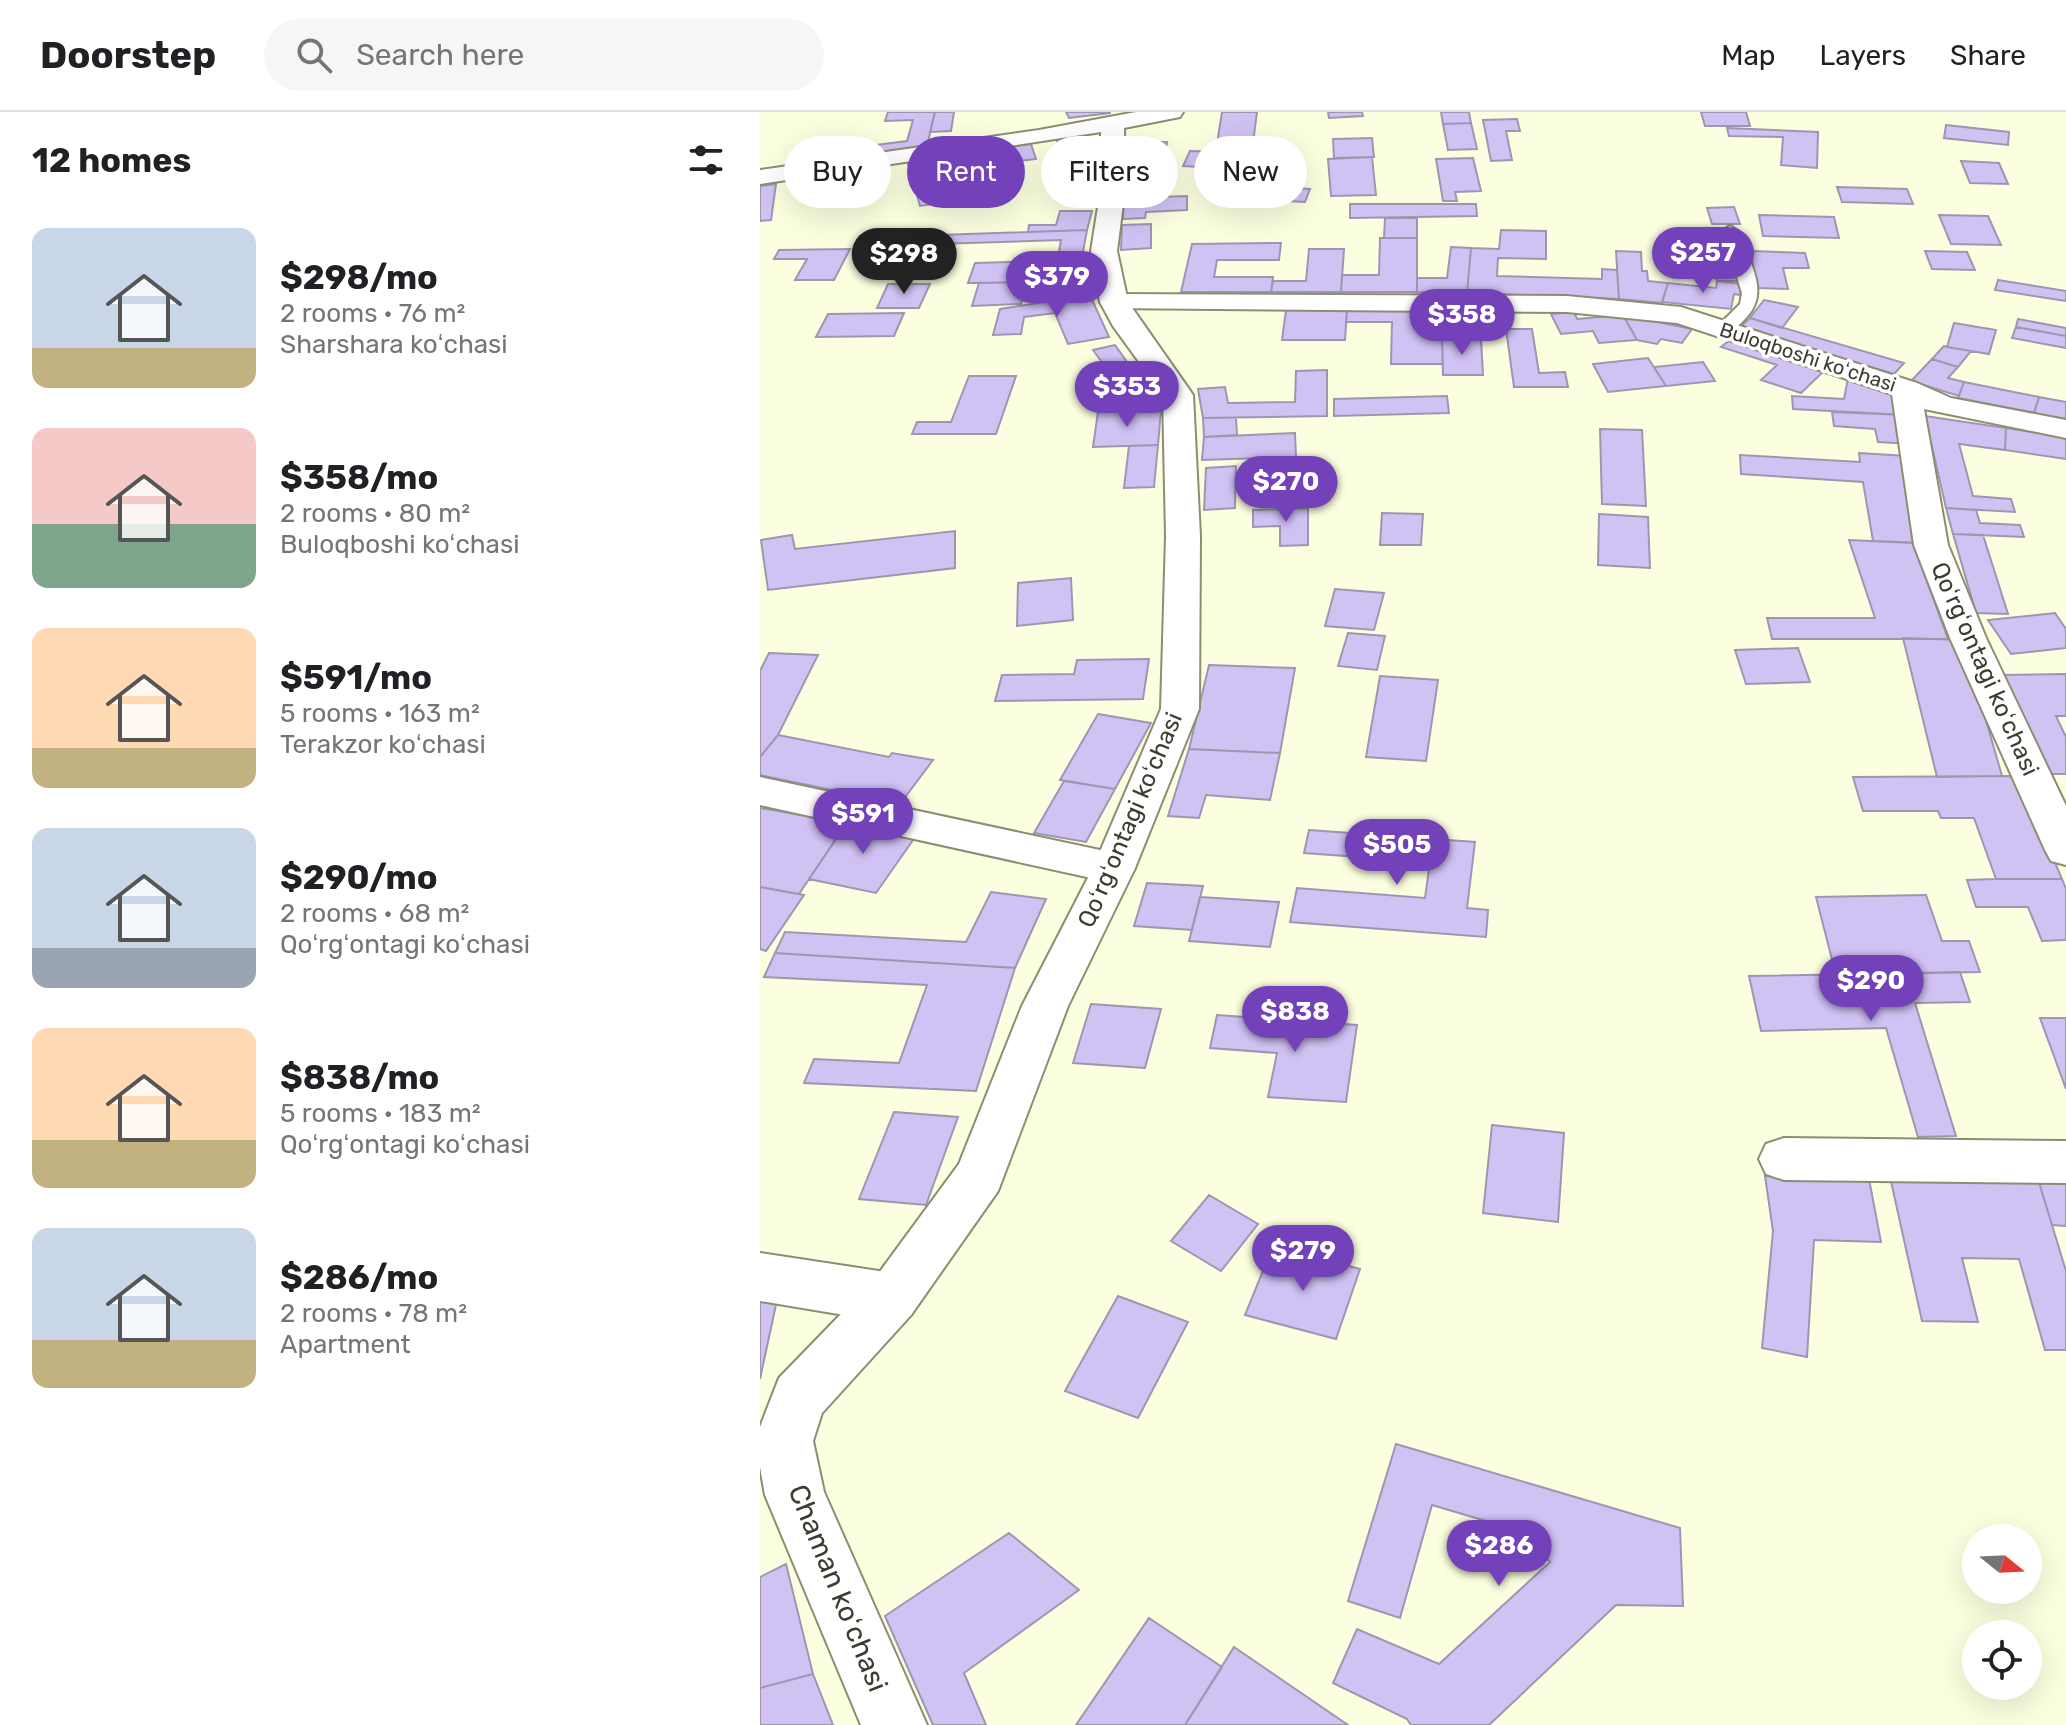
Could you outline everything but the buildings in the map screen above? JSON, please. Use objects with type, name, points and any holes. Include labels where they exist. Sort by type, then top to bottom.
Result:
[{"type":"street","points":[[760,177],[1112,124],[1172,112]]},
{"type":"street","name":"Qoʻrgʻontagi koʻchasi","points":[[892,1298],[980,1176],[1045,1006],[1114,868],[1180,709],[1183,536],[1178,395],[1127,326],[1114,302],[1104,251],[1113,188],[1112,124]]},
{"type":"street","name":"Buloqboshi koʻchasi","points":[[1114,302],[1567,304],[1681,315],[1906,389],[1943,406],[2066,429]]},
{"type":"street","name":"Qoʻrgʻontagi koʻchasi","points":[[1906,389],[1931,545],[1968,638],[2066,850]]},
{"type":"street","points":[[760,791],[1114,868]]},
{"type":"street","points":[[1784,1159],[2066,1162]]},
{"type":"street","points":[[760,1277],[892,1298]]},
{"type":"street","name":"Chaman koʻchasi","points":[[892,1298],[799,1397],[784,1441],[795,1495],[894,1725]]},
{"type":"lane","points":[[1723,330],[1748,306],[1751,293],[1730,231]]}]
